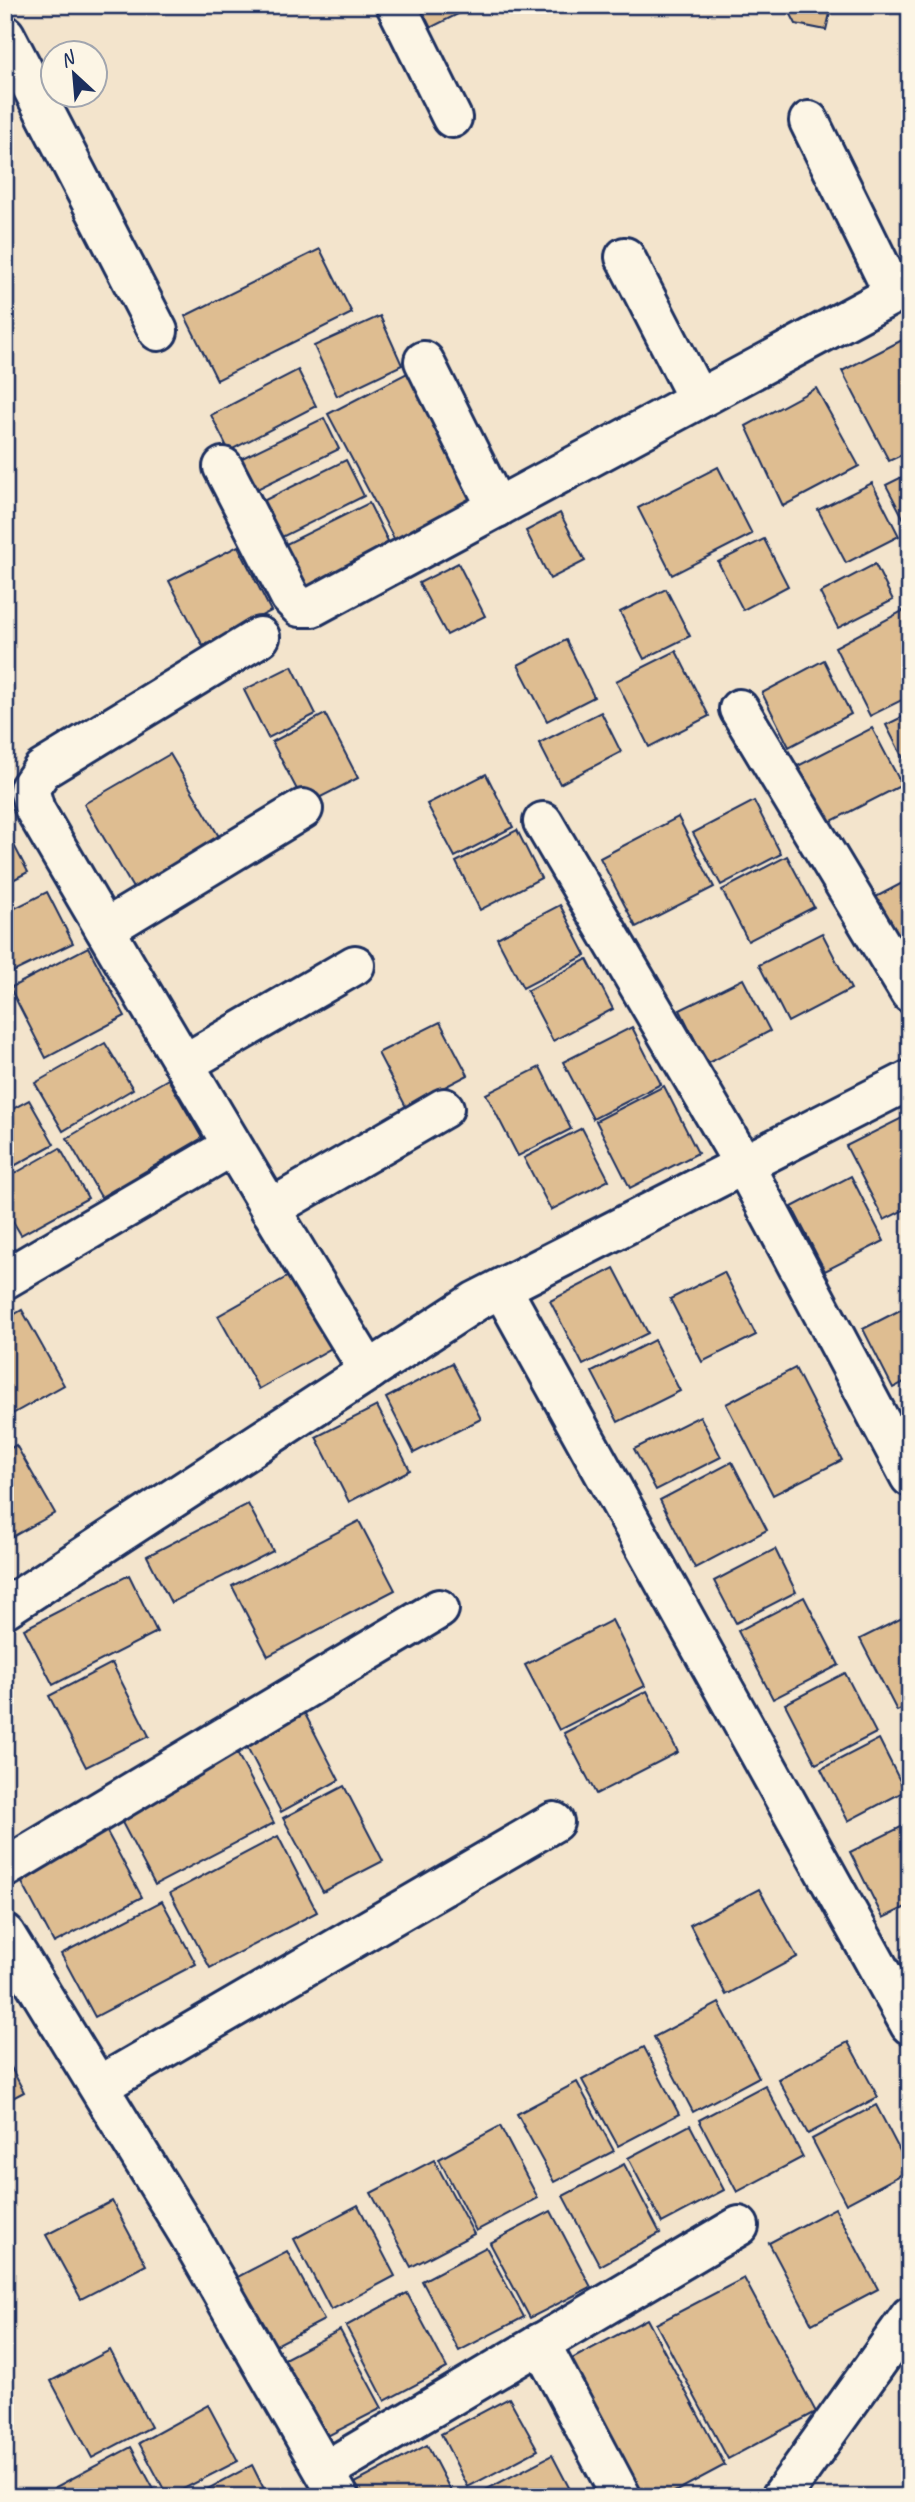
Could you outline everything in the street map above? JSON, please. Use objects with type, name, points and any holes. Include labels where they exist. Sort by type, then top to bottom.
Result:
[{"type":"street","points":[[396,5],[452,118]]},
{"type":"street","points":[[5,35],[158,331]]},
{"type":"street","points":[[223,467],[290,597],[300,607],[312,607],[902,292],[809,121]]},
{"type":"street","points":[[625,257],[698,400]]},
{"type":"street","points":[[424,361],[497,508]]},
{"type":"street","points":[[260,636],[42,770],[29,789],[35,810],[104,929],[369,1371]]},
{"type":"street","points":[[738,709],[910,993]]},
{"type":"street","points":[[104,929],[303,809]]},
{"type":"street","points":[[543,822],[744,1165],[910,1477]]},
{"type":"street","points":[[184,1064],[355,965]]},
{"type":"street","points":[[5,1608],[476,1301],[910,1080]]},
{"type":"street","points":[[270,1209],[443,1108]]},
{"type":"street","points":[[5,1279],[232,1146]]},
{"type":"street","points":[[502,1289],[910,2025]]},
{"type":"street","points":[[5,1868],[439,1608]]},
{"type":"street","points":[[99,2087],[554,1822]]},
{"type":"street","points":[[5,1934],[189,2235],[332,2484],[540,2343],[739,2226]]},
{"type":"street","points":[[781,2497],[910,2316]]},
{"type":"street","points":[[540,2343],[621,2496]]},
{"type":"building","points":[[419,5],[476,5],[430,28]]},
{"type":"building","points":[[786,5],[832,5],[826,30],[796,24]]},
{"type":"building","points":[[320,249],[352,313],[217,380],[185,316]]},
{"type":"building","points":[[380,316],[402,365],[337,396],[314,346]]},
{"type":"building","points":[[910,336],[910,451],[889,461],[842,371]]},
{"type":"building","points":[[415,369],[486,503],[399,548],[328,414]]},
{"type":"building","points":[[298,370],[316,406],[229,451],[211,415]]},
{"type":"building","points":[[816,388],[859,466],[783,506],[746,426]]},
{"type":"building","points":[[324,418],[339,449],[251,492],[236,461]]},
{"type":"building","points":[[346,460],[364,496],[276,540],[257,504]]},
{"type":"building","points":[[718,467],[752,534],[672,575],[638,508]]},
{"type":"building","points":[[910,473],[910,529],[909,529],[886,485]]},
{"type":"building","points":[[872,483],[899,536],[846,563],[818,510]]},
{"type":"building","points":[[369,503],[393,551],[301,596],[278,548]]},
{"type":"building","points":[[560,513],[585,561],[550,579],[526,531]]},
{"type":"building","points":[[764,539],[788,586],[743,610],[718,562]]},
{"type":"building","points":[[238,546],[271,611],[203,646],[169,581]]},
{"type":"building","points":[[458,563],[485,616],[447,635],[419,583]]},
{"type":"building","points":[[875,564],[893,600],[838,628],[820,593]]},
{"type":"building","points":[[666,589],[690,636],[644,659],[620,612]]},
{"type":"building","points":[[908,608],[910,696],[870,716],[835,647]]},
{"type":"building","points":[[566,640],[594,697],[547,721],[518,665]]},
{"type":"building","points":[[676,651],[709,716],[649,747],[616,681]]},
{"type":"building","points":[[824,660],[851,714],[789,747],[762,693]]},
{"type":"building","points":[[292,666],[316,714],[268,738],[244,690]]},
{"type":"building","points":[[601,712],[621,752],[560,784],[539,743]]},
{"type":"building","points":[[910,713],[910,772],[886,725]]},
{"type":"building","points":[[325,714],[358,778],[305,805],[272,742]]},
{"type":"building","points":[[872,728],[902,785],[824,825],[794,768]]},
{"type":"building","points":[[170,754],[224,845],[137,895],[84,804]]},
{"type":"building","points":[[486,774],[513,827],[455,857],[427,804]]},
{"type":"building","points":[[754,801],[781,854],[721,885],[693,833]]},
{"type":"building","points":[[678,817],[714,887],[636,927],[600,858]]},
{"type":"building","points":[[5,828],[28,872],[5,884]]},
{"type":"building","points":[[517,830],[541,878],[480,910],[456,862]]},
{"type":"building","points":[[787,856],[814,907],[748,941],[722,890]]},
{"type":"building","points":[[910,879],[910,944],[901,948],[874,898]]},
{"type":"building","points":[[47,892],[73,943],[5,976],[5,913]]},
{"type":"building","points":[[560,905],[586,955],[523,988],[497,938]]},
{"type":"building","points":[[822,933],[851,989],[788,1022],[759,965]]},
{"type":"building","points":[[88,947],[125,1016],[46,1058],[10,988]]},
{"type":"building","points":[[587,959],[613,1009],[553,1041],[527,991]]},
{"type":"building","points":[[743,979],[770,1031],[707,1064],[680,1010]]},
{"type":"building","points":[[440,1022],[468,1075],[406,1107],[378,1053]]},
{"type":"building","points":[[632,1027],[661,1084],[593,1119],[563,1062]]},
{"type":"building","points":[[105,1043],[133,1089],[63,1131],[35,1083]]},
{"type":"building","points":[[540,1067],[571,1129],[518,1156],[486,1094]]},
{"type":"building","points":[[168,1079],[202,1138],[101,1197],[67,1138]]},
{"type":"building","points":[[664,1086],[698,1153],[630,1188],[596,1121]]},
{"type":"building","points":[[29,1100],[54,1144],[5,1171],[5,1113]]},
{"type":"building","points":[[910,1114],[910,1207],[884,1220],[846,1146]]},
{"type":"building","points":[[582,1128],[609,1180],[551,1210],[524,1158]]},
{"type":"building","points":[[60,1148],[88,1198],[21,1235],[5,1208],[5,1179]]},
{"type":"building","points":[[851,1176],[884,1241],[825,1271],[792,1207]]},
{"type":"building","points":[[614,1268],[648,1333],[583,1365],[550,1301]]},
{"type":"building","points":[[724,1272],[756,1335],[702,1362],[670,1299]]},
{"type":"building","points":[[294,1273],[335,1346],[259,1389],[218,1316]]},
{"type":"building","points":[[910,1305],[910,1379],[893,1388],[863,1329]]},
{"type":"building","points":[[22,1310],[64,1385],[5,1418],[5,1320]]},
{"type":"building","points":[[654,1340],[680,1391],[618,1422],[592,1372]]},
{"type":"building","points":[[452,1363],[481,1419],[414,1453],[386,1398]]},
{"type":"building","points":[[795,1368],[842,1460],[773,1495],[726,1404]]},
{"type":"building","points":[[377,1406],[410,1470],[349,1502],[316,1437]]},
{"type":"building","points":[[700,1416],[721,1457],[656,1490],[634,1449]]},
{"type":"building","points":[[16,1445],[55,1513],[5,1541],[5,1452]]},
{"type":"building","points":[[732,1462],[767,1530],[695,1568],[660,1500]]},
{"type":"building","points":[[248,1504],[273,1551],[171,1603],[147,1556]]},
{"type":"building","points":[[359,1521],[395,1590],[268,1656],[232,1586]]},
{"type":"building","points":[[775,1549],[796,1592],[736,1623],[714,1581]]},
{"type":"building","points":[[129,1575],[157,1632],[53,1685],[24,1629]]},
{"type":"building","points":[[804,1597],[839,1665],[773,1699],[738,1631]]},
{"type":"building","points":[[910,1614],[910,1705],[897,1711],[860,1639]]},
{"type":"building","points":[[612,1620],[645,1686],[559,1730],[525,1665]]},
{"type":"building","points":[[112,1663],[149,1736],[86,1767],[49,1696]]},
{"type":"building","points":[[845,1673],[876,1733],[816,1764],[785,1704]]},
{"type":"building","points":[[647,1691],[678,1752],[596,1794],[564,1733]]},
{"type":"building","points":[[304,1712],[339,1780],[281,1812],[245,1743]]},
{"type":"building","points":[[879,1739],[905,1791],[848,1821],[821,1769]]},
{"type":"building","points":[[236,1751],[274,1823],[155,1885],[117,1813]]},
{"type":"building","points":[[344,1786],[383,1861],[323,1892],[283,1818]]},
{"type":"building","points":[[903,1826],[910,1840],[910,1905],[883,1918],[850,1852]]},
{"type":"building","points":[[106,1830],[142,1897],[54,1943],[19,1877]]},
{"type":"building","points":[[278,1836],[317,1912],[210,1968],[170,1893]]},
{"type":"building","points":[[759,1889],[797,1957],[726,1995],[690,1925]]},
{"type":"building","points":[[162,1901],[196,1964],[95,2017],[61,1954]]},
{"type":"building","points":[[719,2003],[759,2077],[693,2112],[654,2037]]},
{"type":"building","points":[[848,2042],[878,2097],[808,2134],[778,2079]]},
{"type":"building","points":[[644,2047],[679,2114],[618,2146],[582,2080]]},
{"type":"building","points":[[5,2056],[24,2092],[5,2102]]},
{"type":"building","points":[[577,2082],[614,2151],[554,2182],[517,2114]]},
{"type":"building","points":[[765,2085],[803,2157],[737,2192],[699,2120]]},
{"type":"building","points":[[876,2105],[910,2170],[846,2204],[812,2139]]},
{"type":"building","points":[[690,2125],[724,2190],[662,2223],[628,2158]]},
{"type":"building","points":[[500,2126],[538,2198],[476,2231],[439,2159]]},
{"type":"building","points":[[434,2160],[474,2234],[411,2267],[371,2193]]},
{"type":"building","points":[[624,2164],[660,2233],[600,2266],[563,2196]]},
{"type":"building","points":[[112,2201],[146,2265],[81,2299],[46,2235]]},
{"type":"building","points":[[358,2205],[395,2276],[331,2310],[294,2239]]},
{"type":"building","points":[[835,2208],[878,2289],[812,2324],[769,2243]]},
{"type":"building","points":[[551,2211],[591,2287],[530,2318],[490,2243]]},
{"type":"building","points":[[486,2247],[524,2317],[459,2351],[422,2281]]},
{"type":"building","points":[[287,2251],[324,2320],[265,2351],[228,2282]]},
{"type":"building","points":[[744,2278],[816,2412],[728,2459],[656,2324]]},
{"type":"building","points":[[407,2293],[447,2368],[385,2401],[346,2326]]},
{"type":"building","points":[[647,2319],[725,2465],[665,2497],[639,2497],[568,2361]]},
{"type":"building","points":[[340,2330],[382,2408],[310,2445],[269,2367]]},
{"type":"building","points":[[110,2350],[151,2427],[92,2458],[51,2381]]},
{"type":"building","points":[[509,2398],[538,2450],[468,2487],[441,2434]]},
{"type":"building","points":[[208,2405],[238,2461],[168,2497],[139,2443]]},
{"type":"building","points":[[427,2445],[454,2497],[363,2497],[355,2483]]},
{"type":"building","points":[[131,2447],[158,2497],[59,2497],[54,2488]]},
{"type":"building","points":[[552,2455],[574,2497],[477,2497],[476,2495]]},
{"type":"building","points":[[252,2465],[268,2497],[193,2497]]}]
